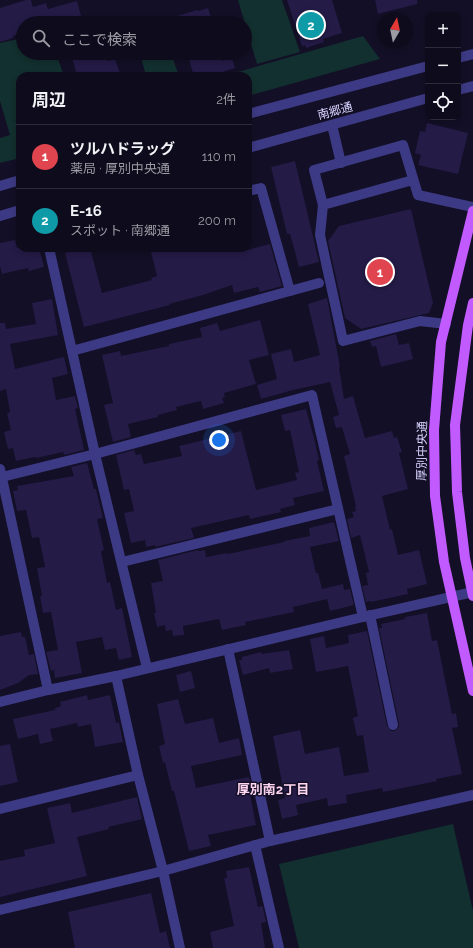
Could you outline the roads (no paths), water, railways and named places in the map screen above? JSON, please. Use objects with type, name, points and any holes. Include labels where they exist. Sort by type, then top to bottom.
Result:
[{"type":"main road","name":"厚別中央通","points":[[473,211],[441,342],[434,430],[435,496],[444,562],[473,691]]},
{"type":"main road","points":[[473,303],[468,325],[455,425],[457,492],[465,558],[473,593]]},
{"type":"street","points":[[461,57],[473,54]]},
{"type":"street","name":"南郷通","points":[[252,113],[425,67]]},
{"type":"street","points":[[461,89],[473,86]]},
{"type":"street","name":"南郷通","points":[[252,147],[425,99]]},
{"type":"street","points":[[332,125],[341,163]]},
{"type":"street","points":[[446,324],[420,321],[343,341],[320,235],[323,205],[314,170],[403,145],[418,195],[473,207]]},
{"type":"street","points":[[323,205],[413,180]]},
{"type":"street","points":[[0,186],[16,181]]},
{"type":"street","points":[[252,190],[261,188],[290,291]]},
{"type":"street","points":[[0,216],[16,211]]},
{"type":"street","points":[[50,252],[147,668]]},
{"type":"street","points":[[72,351],[319,283]]},
{"type":"street","points":[[48,690],[1,473],[96,454],[312,396],[338,509],[367,616],[393,725]]},
{"type":"street","points":[[122,562],[338,509]]},
{"type":"street","points":[[0,702],[367,616],[473,593]]},
{"type":"street","points":[[228,649],[270,841]]},
{"type":"street","points":[[116,676],[138,775],[163,871],[180,948]]},
{"type":"street","points":[[0,809],[138,775]]},
{"type":"street","points":[[0,910],[163,871],[270,841],[473,795]]},
{"type":"street","points":[[255,845],[279,948]]},
{"type":"place","name":"E-16","points":[[311,25]]},
{"type":"place","name":"ツルハドラッグ","points":[[380,272]]},
{"type":"district","name":"厚別南2丁目","points":[[273,789]]}]
